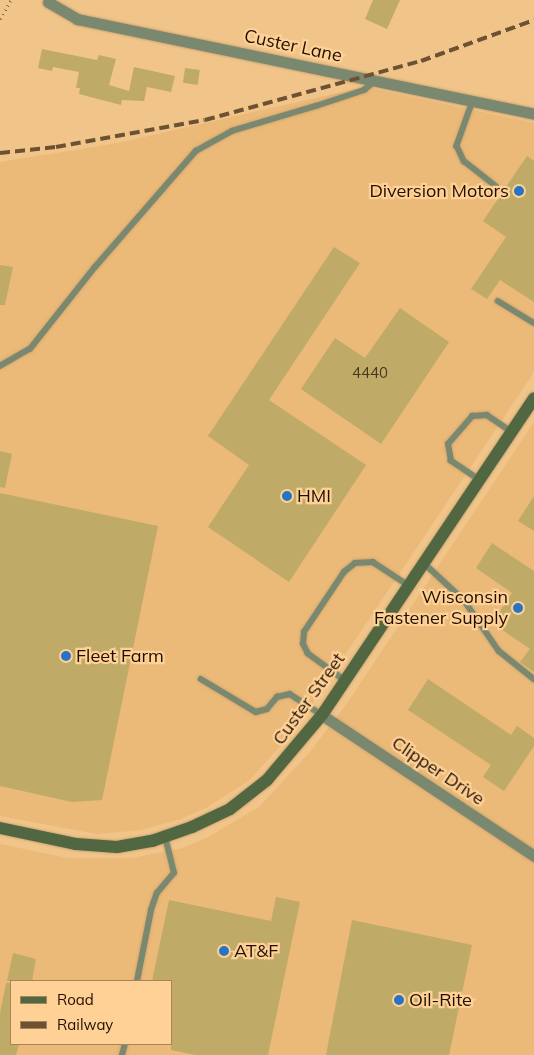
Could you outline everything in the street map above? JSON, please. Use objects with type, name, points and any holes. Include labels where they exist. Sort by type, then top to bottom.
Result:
[{"type":"street","name":"Custer Lane","points":[[48,2],[77,19],[534,114]]},
{"type":"street","name":"Custer Street","points":[[0,828],[76,844],[117,847],[165,836],[230,809],[267,780],[322,715],[534,398]]},
{"type":"street","name":"Clipper Drive","points":[[322,715],[534,856]]},
{"type":"lane","points":[[0,366],[30,349],[95,268],[196,151],[232,131],[364,90],[376,81]]},
{"type":"lane","points":[[473,101],[457,146],[464,161],[496,186]]},
{"type":"lane","points":[[498,301],[534,323]]},
{"type":"lane","points":[[479,480],[451,461],[448,444],[472,416],[479,414],[512,432]]},
{"type":"lane","points":[[345,681],[308,654],[303,644],[304,632],[344,572],[354,563],[373,562],[408,586]]},
{"type":"lane","points":[[424,563],[464,600],[498,651],[534,679]]},
{"type":"lane","points":[[201,679],[256,712],[267,709],[277,697],[290,694],[322,715]]},
{"type":"lane","points":[[137,980],[151,910],[157,893],[174,873],[165,836]]},
{"type":"path","points":[[0,19],[11,0]]},
{"type":"shaded area","points":[[364,87],[534,123],[534,372],[297,727],[250,780],[206,808],[181,819],[141,830],[97,834],[0,816],[0,162],[118,143]]},
{"type":"shaded area","points":[[534,422],[534,1055],[0,1055],[0,844],[67,858],[132,858],[183,848],[208,837],[259,807],[310,752],[348,702]]},
{"type":"building","points":[[373,0],[400,0],[387,29],[365,19]]},
{"type":"building","points":[[42,49],[97,60],[99,55],[116,59],[109,85],[129,91],[134,67],[175,76],[171,92],[147,87],[144,101],[122,100],[121,105],[79,94],[80,88],[76,88],[79,72],[53,67],[52,71],[38,68]]},
{"type":"building","points":[[185,68],[200,70],[198,85],[183,83]]},
{"type":"building","points":[[527,156],[534,161],[534,302],[500,280],[487,299],[471,289],[506,237],[483,221]]},
{"type":"building","name":"HMI","points":[[334,247],[360,263],[269,400],[366,465],[289,582],[208,527],[249,465],[208,436]]},
{"type":"building","points":[[0,265],[13,267],[5,305],[0,305]]},
{"type":"building","points":[[400,308],[449,342],[381,444],[301,389],[335,338],[365,358]]},
{"type":"building","points":[[0,451],[12,454],[5,488],[0,487]]},
{"type":"building","name":"Fleet Farm","points":[[0,493],[158,526],[102,800],[72,802],[0,786]]},
{"type":"building","points":[[534,496],[534,531],[518,521]]},
{"type":"building","name":"Wisconsin Fastener Supply","points":[[492,543],[534,571],[534,672],[520,662],[530,649],[492,623],[512,593],[476,568]]},
{"type":"building","points":[[428,679],[511,735],[517,726],[534,738],[534,746],[504,791],[483,777],[491,765],[408,710]]},
{"type":"building","name":"AT&F","points":[[276,897],[300,902],[268,1055],[196,1055],[171,1050],[172,980],[152,980],[169,900],[271,921]]},
{"type":"building","name":"Oil-Rite","points":[[352,920],[472,945],[449,1055],[326,1055]]},
{"type":"building","points":[[13,953],[36,959],[32,980],[7,981]]},
{"type":"building","points":[[6,983],[10,983],[10,1045],[19,1045],[16,1055],[0,1055],[0,1013]]},
{"type":"railway","points":[[0,153],[56,147],[205,120],[421,61],[534,20]]},
{"type":"place","name":"Diversion Motors","points":[[519,191]]},
{"type":"place","name":"HMI","points":[[287,496]]},
{"type":"place","name":"Wisconsin Fastener Supply","points":[[518,608]]},
{"type":"place","name":"Fleet Farm","points":[[66,656]]},
{"type":"place","name":"AT&F","points":[[224,951]]},
{"type":"place","name":"Oil-Rite","points":[[399,1000]]}]
